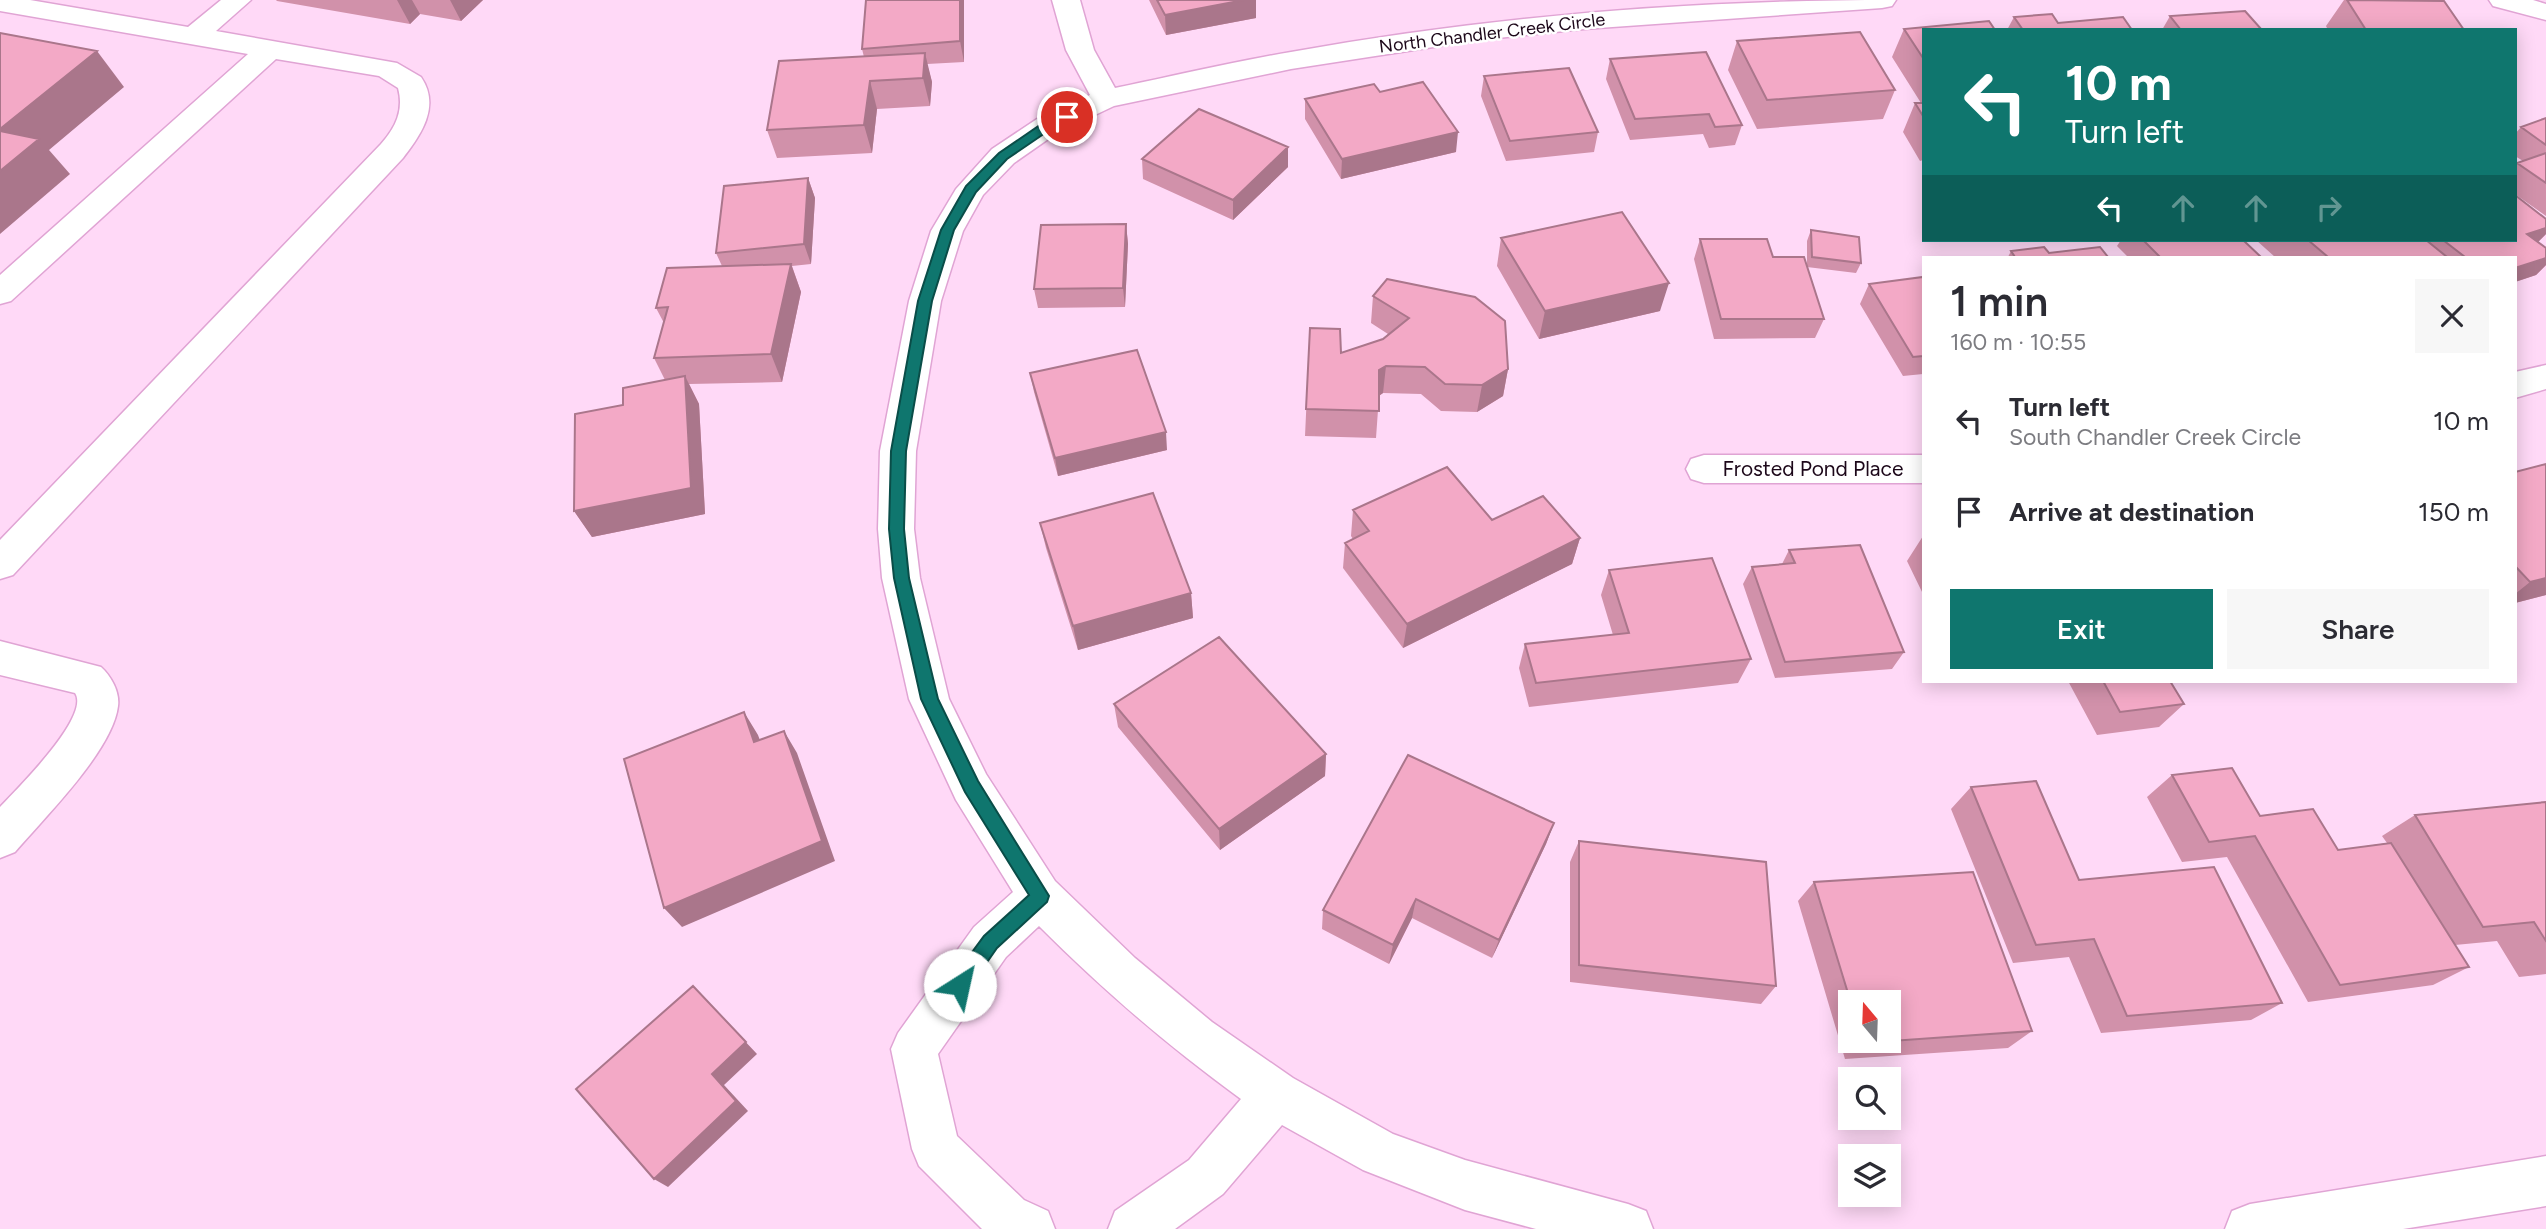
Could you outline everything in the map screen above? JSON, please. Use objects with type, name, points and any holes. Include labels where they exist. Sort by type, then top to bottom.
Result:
[{"type":"street","points":[[194,36],[237,0]]},
{"type":"street","points":[[1066,0],[1080,50],[1106,99]]},
{"type":"street","name":"North Chandler Creek Circle","points":[[1628,1229],[1465,1185],[1416,1167],[1380,1153],[1276,1095],[1196,1038],[1119,974],[1040,896],[971,787],[929,699],[901,578],[897,529],[898,451],[925,301],[947,230],[971,189],[1003,156],[1047,126],[1106,99],[1291,60],[1582,10],[1882,0]]},
{"type":"street","points":[[2503,0],[2546,12]]},
{"type":"street","points":[[0,3],[364,64],[400,75],[411,83],[416,95],[415,118],[410,129],[380,164],[0,564]]},
{"type":"street","points":[[0,293],[270,49]]},
{"type":"street","points":[[2517,385],[2546,377]]},
{"type":"street","name":"Frosted Pond Place","points":[[1703,469],[1922,469]]},
{"type":"street","points":[[0,658],[87,679],[98,695],[98,707],[87,733],[0,838]]},
{"type":"street","points":[[1030,1229],[1006,1218],[936,1149],[914,1049],[990,942],[1040,896]]},
{"type":"street","points":[[1133,1229],[1206,1177],[1276,1095]]},
{"type":"street","points":[[2250,1229],[2546,1181]]},
{"type":"building","points":[[866,0],[960,0],[960,41],[862,49]]},
{"type":"building","points":[[1157,0],[1244,0],[1165,15]]},
{"type":"building","points":[[2347,0],[2444,1],[2463,28],[2365,28]]},
{"type":"building","points":[[2245,11],[2260,28],[2179,28],[2170,16]]},
{"type":"building","points":[[2052,14],[2058,23],[2123,17],[2131,28],[2022,28],[2014,17]]},
{"type":"building","points":[[1989,21],[1994,28],[1922,28],[1922,56],[1904,29]]},
{"type":"building","points":[[1860,32],[1895,90],[1767,100],[1737,41]]},
{"type":"building","points":[[0,33],[97,51],[0,129]]},
{"type":"building","points":[[1706,52],[1742,125],[1715,127],[1709,114],[1635,119],[1610,59]]},
{"type":"building","points":[[925,53],[923,78],[870,81],[864,125],[767,130],[779,61]]},
{"type":"building","points":[[1569,68],[1598,132],[1510,141],[1484,76]]},
{"type":"building","points":[[1423,82],[1458,132],[1342,159],[1305,99],[1374,84],[1380,92]]},
{"type":"building","points":[[1915,103],[1922,103],[1922,114]]},
{"type":"building","points":[[1199,109],[1288,147],[1233,200],[1142,159]]},
{"type":"building","points":[[2546,118],[2546,145],[2521,127]]},
{"type":"building","points":[[0,131],[39,139],[0,171]]},
{"type":"building","points":[[2546,153],[2546,183],[2517,163]]},
{"type":"building","points":[[808,178],[804,244],[716,253],[724,186]]},
{"type":"building","points":[[2517,197],[2546,219],[2546,228],[2527,234],[2546,248],[2546,258],[2517,267],[2517,256],[2464,256],[2446,242],[2517,242]]},
{"type":"building","points":[[1622,212],[1669,283],[1545,311],[1501,238]]},
{"type":"building","points":[[1126,224],[1123,288],[1034,289],[1041,225]]},
{"type":"building","points":[[1811,230],[1859,237],[1861,263],[1812,257]]},
{"type":"building","points":[[1700,239],[1767,239],[1773,257],[1804,257],[1824,319],[1721,319]]},
{"type":"building","points":[[2145,242],[2245,242],[2260,256],[2159,256]]},
{"type":"building","points":[[2310,242],[2428,242],[2446,256],[2327,256]]},
{"type":"building","points":[[2044,247],[2049,253],[2100,247],[2107,256],[2014,256],[2011,251]]},
{"type":"building","points":[[791,264],[771,354],[654,358],[668,307],[656,308],[667,268]]},
{"type":"building","points":[[1922,277],[1922,356],[1913,357],[1869,284]]},
{"type":"building","points":[[1387,279],[1475,297],[1505,321],[1508,369],[1482,385],[1445,384],[1425,367],[1386,366],[1379,370],[1379,411],[1306,409],[1310,328],[1340,329],[1341,353],[1383,339],[1409,318],[1373,296]]},
{"type":"building","points":[[1137,350],[1166,432],[1055,458],[1030,373]]},
{"type":"building","points":[[685,376],[691,488],[574,511],[575,414],[623,405],[623,388]]},
{"type":"building","points":[[2546,464],[2546,578],[2530,582],[2517,568],[2517,471]]},
{"type":"building","points":[[1447,467],[1492,520],[1543,496],[1580,538],[1407,624],[1345,543],[1369,531],[1353,510]]},
{"type":"building","points":[[1153,493],[1191,593],[1073,626],[1040,523]]},
{"type":"building","points":[[1860,545],[1904,652],[1785,662],[1752,567],[1795,563],[1789,550]]},
{"type":"building","points":[[1712,558],[1751,659],[1536,683],[1525,644],[1629,633],[1609,570]]},
{"type":"building","points":[[1219,637],[1326,754],[1219,829],[1114,704]]},
{"type":"building","points":[[2104,683],[2171,683],[2184,704],[2120,712]]},
{"type":"building","points":[[744,712],[754,742],[784,731],[822,841],[664,908],[624,759]]},
{"type":"building","points":[[1408,755],[1554,823],[1499,940],[1416,899],[1393,945],[1323,910]]},
{"type":"building","points":[[2232,768],[2260,816],[2313,809],[2338,850],[2391,843],[2469,967],[2340,985],[2255,836],[2209,842],[2172,775]]},
{"type":"building","points":[[2036,781],[2079,880],[2214,867],[2282,1003],[2127,1016],[2094,939],[2036,945],[1971,787]]},
{"type":"building","points":[[2546,802],[2546,941],[2534,922],[2483,927],[2415,815]]},
{"type":"building","points":[[1579,841],[1766,862],[1776,986],[1579,965]]},
{"type":"building","points":[[1973,872],[2032,1031],[1901,1040],[1901,990],[1847,990],[1814,882]]},
{"type":"building","points":[[693,986],[746,1042],[712,1074],[736,1101],[654,1179],[576,1089]]},
{"type":"route","points":[[960,985],[990,942],[1040,896],[971,787],[929,699],[901,578],[897,529],[898,451],[925,301],[947,230],[971,189],[1003,156],[1047,126],[1067,117]]}]
